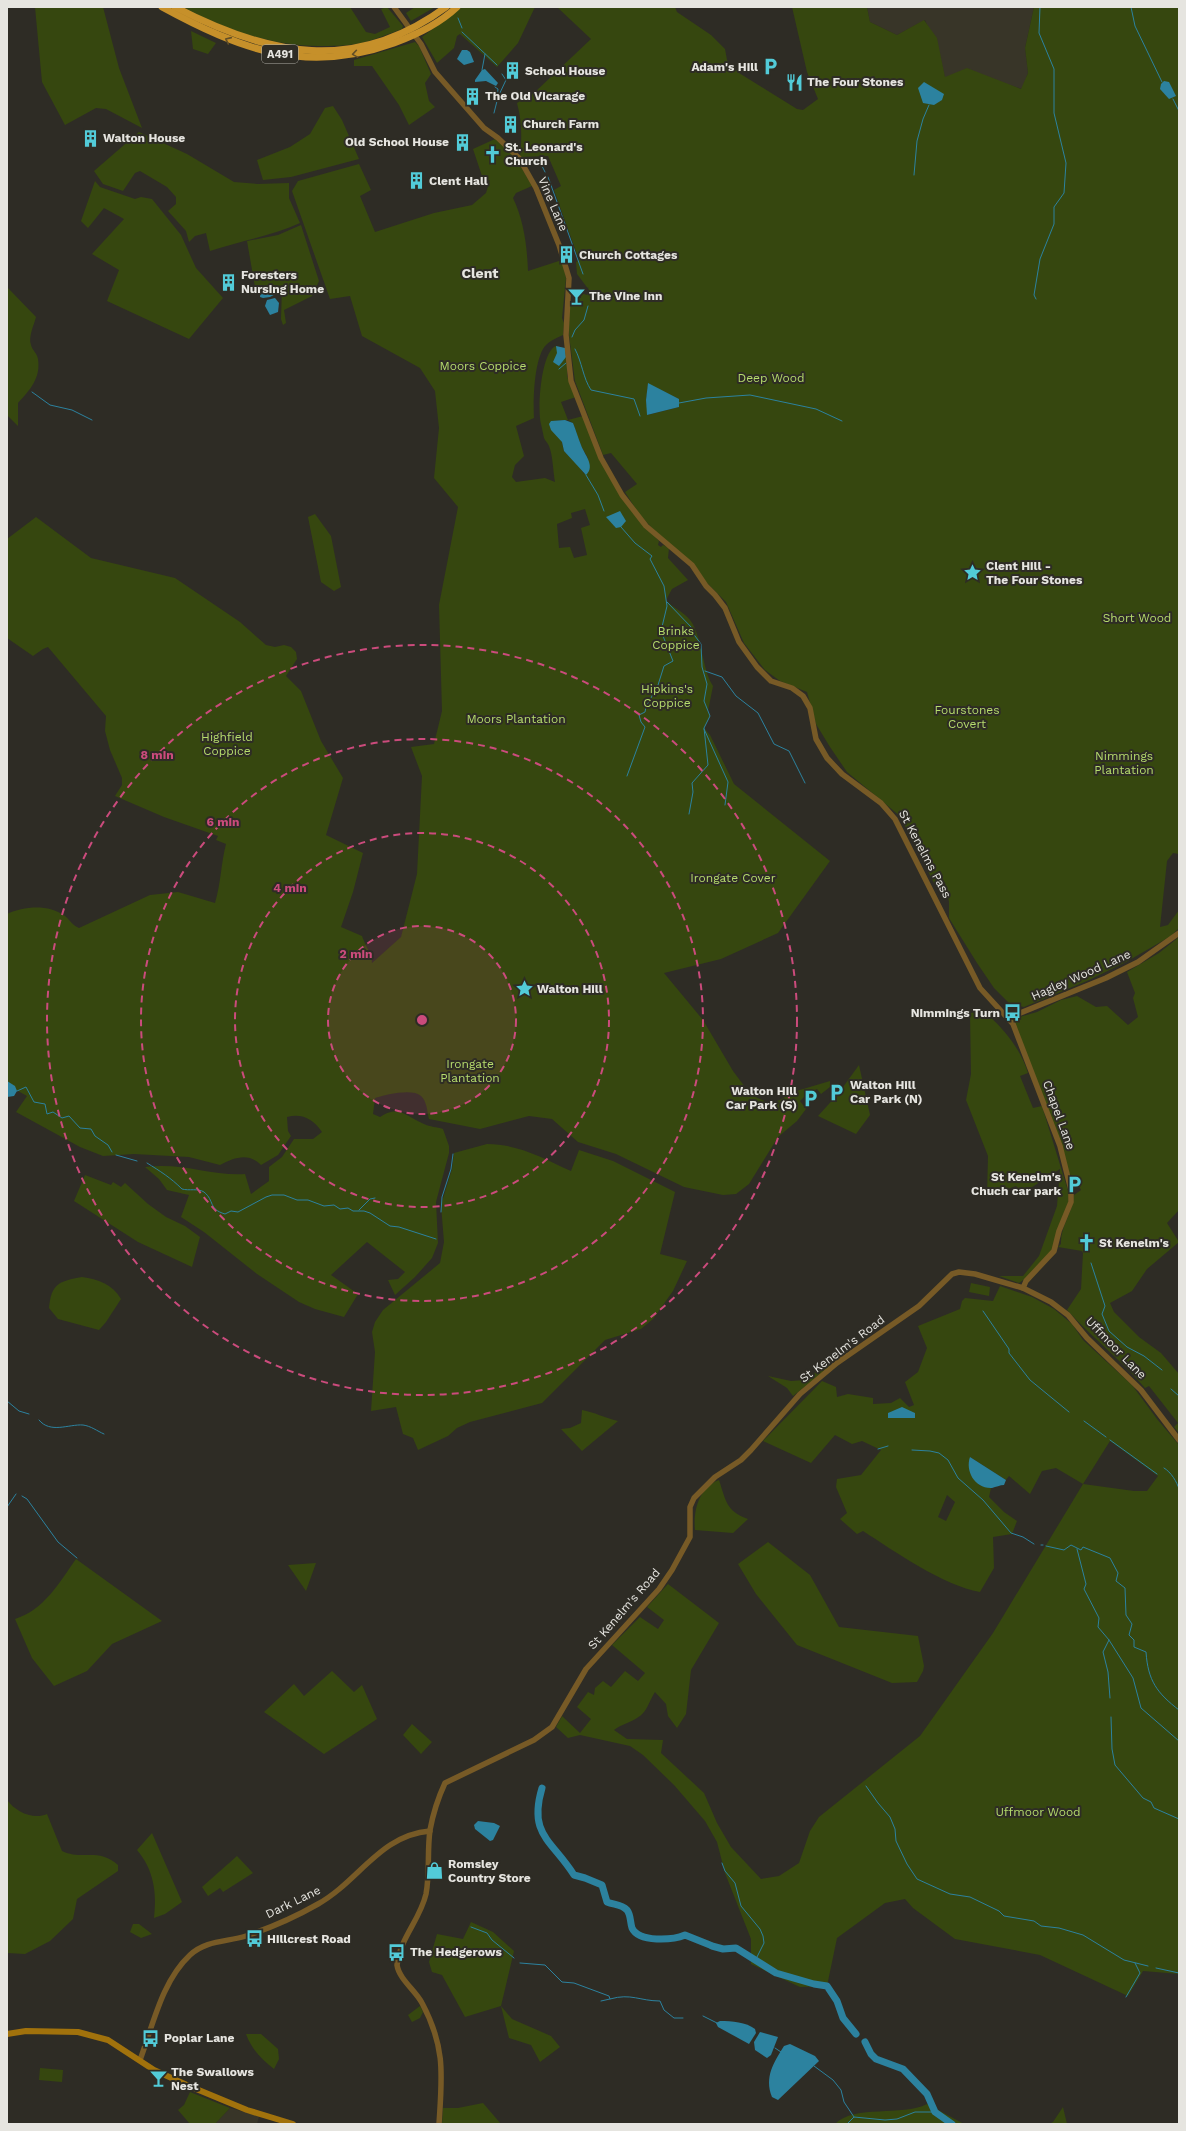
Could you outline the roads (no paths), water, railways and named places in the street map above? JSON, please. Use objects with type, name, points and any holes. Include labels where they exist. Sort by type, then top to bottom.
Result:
[{"type":"highway","name":"A491","points":[[162,7],[234,42],[263,51],[296,57],[322,58],[360,54],[404,36],[457,7]]},
{"type":"highway","name":"A491","points":[[176,7],[243,38],[298,50],[334,50],[372,44],[404,36]]},
{"type":"highway","name":"A491","points":[[424,26],[446,7]]},
{"type":"main road","points":[[7,2034],[40,2031],[78,2032],[108,2040],[166,2075],[225,2102],[293,2124]]},
{"type":"street","name":"Vine Lane","points":[[394,7],[422,44],[435,72],[484,128],[498,138],[519,158],[536,188],[566,266],[569,278],[566,335]]},
{"type":"street","name":"St Kenelms Pass","points":[[566,335],[572,381],[577,397],[601,458],[622,495],[646,526],[692,565],[706,586],[720,600],[740,642],[757,667],[771,681],[792,688],[803,696],[810,708],[816,739],[827,758],[842,774],[881,803],[895,819],[939,902],[960,950]]},
{"type":"street","name":"Hagley Wood Lane","points":[[1008,1018],[1108,977],[1157,950],[1179,933]]},
{"type":"street","name":"Chapel Lane","points":[[960,950],[980,988],[1013,1024],[1052,1124],[1071,1190],[1071,1202],[1059,1231],[1054,1251],[1021,1287]]},
{"type":"street","name":"St Kenelm's Road","points":[[439,2124],[442,2067],[437,2038],[431,2020],[421,2001],[397,1965],[402,1946],[423,1905],[426,1894],[430,1831],[435,1809],[445,1783],[534,1740],[556,1723],[586,1669],[659,1590],[683,1552],[690,1537],[690,1507],[694,1498],[715,1477],[741,1460],[800,1394],[837,1364],[919,1306],[952,1274],[959,1272],[975,1274],[1021,1287]]},
{"type":"street","name":"Uffmoor Lane","points":[[1021,1287],[1051,1302],[1068,1315],[1087,1338],[1141,1390],[1179,1440]]},
{"type":"street","name":"Dark Lane","points":[[140,2060],[167,1987],[179,1968],[190,1955],[201,1946],[248,1935],[311,1908],[345,1885],[395,1840],[412,1834],[430,1831]]},
{"type":"water","points":[[462,50],[467,50],[470,52],[474,62],[464,65],[457,59]]},
{"type":"water","points":[[485,69],[498,83],[496,86],[486,81],[475,82],[482,70]]},
{"type":"water","points":[[1164,81],[1169,82],[1176,96],[1169,99],[1160,89],[1161,84]]},
{"type":"water","points":[[924,82],[944,94],[942,100],[934,105],[923,103],[918,88]]},
{"type":"water","points":[[269,288],[277,289],[279,292],[270,297],[260,297],[261,290]]},
{"type":"water","points":[[275,298],[279,303],[278,312],[270,315],[265,306],[267,300]]},
{"type":"water","points":[[556,346],[565,348],[566,357],[559,366],[553,362],[557,353]]},
{"type":"water","points":[[648,383],[679,399],[679,407],[647,415],[646,400]]},
{"type":"water","points":[[565,420],[573,423],[590,464],[589,471],[586,475],[564,451],[562,442],[551,430],[549,424],[551,421]]},
{"type":"water","points":[[620,511],[626,521],[621,527],[616,528],[606,517]]},
{"type":"water","points":[[7,1081],[15,1086],[17,1091],[14,1096],[7,1097]]},
{"type":"water","points":[[902,1407],[915,1413],[915,1418],[888,1418],[888,1413]]},
{"type":"water","points":[[970,1457],[1006,1480],[1004,1485],[986,1488],[976,1482],[970,1473]]},
{"type":"water","points":[[478,1821],[494,1823],[500,1826],[493,1840],[490,1841],[475,1829],[474,1825]]},
{"type":"water","points":[[720,2021],[743,2023],[755,2029],[756,2033],[749,2044],[718,2027],[716,2023]]},
{"type":"water","points":[[760,2032],[778,2037],[771,2055],[767,2058],[755,2050],[754,2042]]},
{"type":"water","points":[[790,2044],[815,2056],[819,2061],[778,2100],[772,2097],[770,2090],[769,2083],[771,2070],[784,2046]]},
{"type":"waterway","points":[[1036,299],[1034,295],[1040,259],[1054,224],[1054,207],[1064,193],[1066,163],[1054,113],[1054,69],[1039,33],[1040,7]]},
{"type":"waterway","points":[[1131,7],[1135,26],[1162,82]]},
{"type":"waterway","points":[[458,18],[462,28]]},
{"type":"waterway","points":[[462,32],[497,65]]},
{"type":"waterway","points":[[482,70],[485,54]]},
{"type":"waterway","points":[[494,113],[498,97],[506,80],[502,74]]},
{"type":"waterway","points":[[495,87],[498,89],[497,97]]},
{"type":"waterway","points":[[1173,99],[1179,111]]},
{"type":"waterway","points":[[914,175],[917,141],[923,119],[929,105]]},
{"type":"waterway","points":[[540,162],[545,172]]},
{"type":"waterway","points":[[548,177],[583,274]]},
{"type":"waterway","points":[[572,337],[575,330],[584,320],[588,306]]},
{"type":"waterway","points":[[575,349],[591,390],[634,399],[640,416]]},
{"type":"waterway","points":[[559,369],[566,363]]},
{"type":"waterway","points":[[32,392],[50,405],[72,410],[92,420]]},
{"type":"waterway","points":[[679,403],[706,398],[750,395],[816,409],[842,421]]},
{"type":"waterway","points":[[586,475],[598,495],[604,511]]},
{"type":"waterway","points":[[621,527],[635,543],[652,556],[650,559],[664,586],[667,606],[661,631],[673,661],[664,666],[658,685],[646,707],[645,712],[639,715],[641,722],[645,727],[627,776]]},
{"type":"waterway","points":[[667,602],[692,628],[692,632],[701,644],[702,667],[707,684],[704,701],[710,716],[704,728],[708,765],[692,783],[693,792],[689,814]]},
{"type":"waterway","points":[[705,671],[722,677],[736,696],[758,713],[774,744],[789,751],[805,783]]},
{"type":"waterway","points":[[704,729],[728,782],[725,805]]},
{"type":"waterway","points":[[17,1091],[26,1087],[34,1102],[45,1104],[47,1114],[53,1112],[62,1118],[69,1116],[80,1128],[91,1129],[95,1136],[108,1145],[112,1152]]},
{"type":"waterway","points":[[441,1212],[442,1197],[451,1169],[453,1154]]},
{"type":"waterway","points":[[116,1155],[137,1161]]},
{"type":"waterway","points":[[147,1163],[174,1181],[182,1189],[199,1190],[204,1192],[216,1210],[225,1214],[231,1211],[238,1212],[272,1195],[284,1195],[297,1200],[308,1200],[324,1206],[334,1205],[340,1209],[348,1208],[353,1211],[364,1211],[370,1213],[390,1226],[399,1227],[436,1239]]},
{"type":"waterway","points":[[359,1210],[370,1199],[375,1198]]},
{"type":"waterway","points":[[1091,1263],[1105,1306],[1102,1314],[1109,1331],[1127,1347],[1144,1356],[1162,1370]]},
{"type":"waterway","points":[[983,1311],[1009,1349],[1009,1353],[1030,1380],[1069,1412]]},
{"type":"waterway","points":[[1171,1389],[1179,1396]]},
{"type":"waterway","points":[[7,1401],[19,1411],[29,1414]]},
{"type":"waterway","points":[[39,1420],[49,1427],[83,1425],[91,1427],[104,1434]]},
{"type":"waterway","points":[[1084,1421],[1106,1437]]},
{"type":"waterway","points":[[1110,1440],[1157,1474]]},
{"type":"waterway","points":[[878,1449],[888,1446]]},
{"type":"waterway","points":[[912,1450],[939,1453],[948,1460],[958,1478],[983,1500],[1011,1533],[1023,1537],[1034,1544]]},
{"type":"waterway","points":[[1164,1468],[1173,1477],[1179,1489]]},
{"type":"waterway","points":[[7,1507],[16,1494]]},
{"type":"waterway","points":[[22,1496],[27,1499],[58,1542],[77,1558]]},
{"type":"waterway","points":[[1046,1546],[1064,1550],[1071,1545],[1081,1550],[1083,1547],[1110,1558],[1118,1573],[1116,1581],[1125,1588],[1126,1615],[1132,1624],[1129,1635],[1134,1640],[1134,1647],[1146,1652],[1149,1671],[1155,1686],[1159,1692],[1179,1710]]},
{"type":"waterway","points":[[1077,1549],[1086,1584],[1084,1589],[1099,1618],[1098,1627],[1109,1640],[1133,1678],[1141,1708],[1179,1741]]},
{"type":"waterway","points":[[1109,1640],[1103,1652],[1108,1672],[1110,1698]]},
{"type":"waterway","points":[[1111,1717],[1112,1749],[1115,1765],[1143,1798],[1151,1802],[1154,1808],[1179,1819]]},
{"type":"waterway","points":[[866,1786],[890,1817],[895,1829],[896,1841],[907,1864],[917,1879],[950,1894],[970,1897],[999,1911],[1004,1916],[1034,1921],[1041,1926],[1059,1928],[1083,1935],[1124,1960],[1148,1966]]},
{"type":"waterway","points":[[542,1788],[538,1804],[538,1816],[540,1827],[544,1836],[574,1875],[602,1885],[607,1902],[627,1910],[630,1916],[632,1928],[636,1933],[642,1936],[657,1939],[673,1938],[685,1935],[710,1945]]},
{"type":"waterway","points":[[722,1863],[725,1871],[735,1883],[741,1906],[760,1929],[763,1936],[764,1943],[756,1959]]},
{"type":"waterway","points":[[471,1927],[487,1933],[492,1940],[514,1958]]},
{"type":"waterway","points":[[712,1946],[723,1949],[736,1948],[776,1973],[814,1984],[827,1986],[837,2001],[843,2018],[856,2034]]},
{"type":"waterway","points":[[520,1963],[545,1965],[562,1982],[574,1983],[609,1996],[610,1999],[617,1997],[630,1997],[660,2001],[664,2010],[674,2018],[683,2018]]},
{"type":"waterway","points":[[1126,1997],[1140,1973],[1135,1963]]},
{"type":"waterway","points":[[1156,1968],[1179,1973]]},
{"type":"waterway","points":[[601,2001],[610,1999]]},
{"type":"waterway","points":[[703,2016],[717,2023]]},
{"type":"waterway","points":[[865,2042],[871,2054],[876,2059],[903,2069],[927,2094],[935,2112],[952,2124]]},
{"type":"waterway","points":[[775,2048],[781,2052]]},
{"type":"waterway","points":[[814,2066],[833,2080],[841,2090],[844,2102],[854,2117]]},
{"type":"waterway","points":[[847,2124],[854,2117],[885,2120],[897,2119],[915,2112],[935,2112]]},
{"type":"place","name":"Adam's Hill","points":[[771,67]]},
{"type":"place","name":"School House","points":[[512,71]]},
{"type":"place","name":"The Four Stones","points":[[794,82]]},
{"type":"place","name":"The Old Vicarage","points":[[472,96]]},
{"type":"place","name":"Church Farm","points":[[510,124]]},
{"type":"place","name":"Walton House","points":[[90,138]]},
{"type":"place","name":"Old School House","points":[[462,142]]},
{"type":"place","name":"St. Leonard's Church","points":[[492,154]]},
{"type":"place","name":"Clent Hall","points":[[416,181]]},
{"type":"place","name":"Church Cottages","points":[[566,255]]},
{"type":"place","name":"Foresters Nursing Home","points":[[228,282]]},
{"type":"place","name":"The Vine Inn","points":[[576,296]]},
{"type":"place","name":"Clent Hill - The Four Stones","points":[[973,573]]},
{"type":"place","name":"Walton Hill","points":[[524,989]]},
{"type":"place","name":"Nimmings Turn","points":[[1013,1013]]},
{"type":"place","name":"Walton Hill Car Park (N)","points":[[837,1092]]},
{"type":"place","name":"Walton Hill Car Park (S)","points":[[810,1098]]},
{"type":"place","name":"St Kenelm's Chuch car park","points":[[1074,1184]]},
{"type":"place","name":"St Kenelm's","points":[[1086,1243]]},
{"type":"place","name":"Romsley Country Store","points":[[435,1871]]},
{"type":"place","name":"Hillcrest Road","points":[[254,1939]]},
{"type":"place","name":"The Hedgerows","points":[[397,1952]]},
{"type":"place","name":"Poplar Lane","points":[[151,2038]]},
{"type":"place","name":"The Swallows Nest","points":[[158,2079]]},
{"type":"district","name":"Clent","points":[[480,273]]},
{"type":"park label","name":"Moors Coppice","points":[[483,366]]},
{"type":"park label","name":"Deep Wood","points":[[771,378]]},
{"type":"park label","name":"Short Wood","points":[[1137,618]]},
{"type":"park label","name":"Brinks Coppice","points":[[676,638]]},
{"type":"park label","name":"Hipkins's Coppice","points":[[667,696]]},
{"type":"park label","name":"Fourstones Covert","points":[[967,717]]},
{"type":"park label","name":"Moors Plantation","points":[[516,719]]},
{"type":"park label","name":"Highfield Coppice","points":[[227,744]]},
{"type":"park label","name":"Nimmings Plantation","points":[[1124,763]]},
{"type":"park label","name":"Irongate Cover","points":[[733,878]]},
{"type":"park label","name":"Irongate Plantation","points":[[470,1071]]},
{"type":"park label","name":"Uffmoor Wood","points":[[1038,1812]]}]
